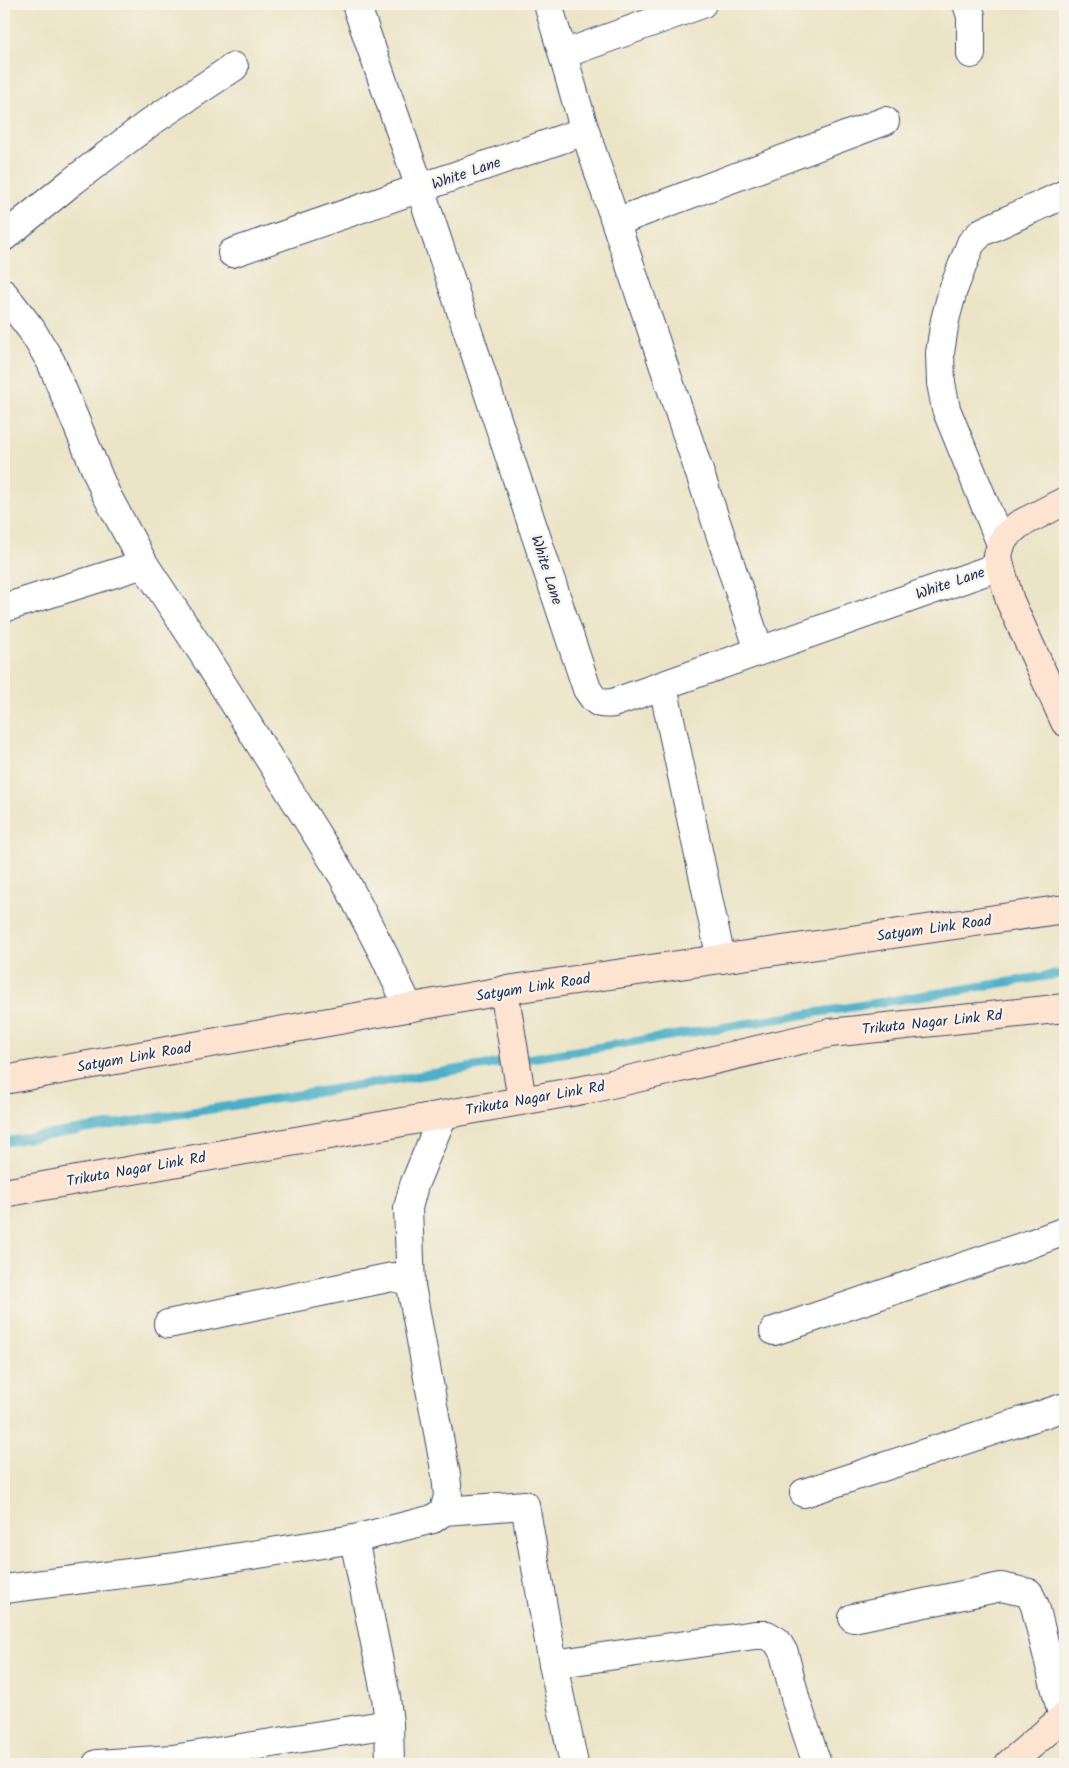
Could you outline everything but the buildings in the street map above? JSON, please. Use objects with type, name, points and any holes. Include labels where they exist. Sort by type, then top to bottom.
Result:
[{"type":"main road","points":[[1065,500],[1012,530],[1001,555],[1010,601],[1065,722]]},
{"type":"main road","name":"Satyam Link Road","points":[[4,1080],[409,1008],[506,1003],[721,959],[1065,909]]},
{"type":"main road","points":[[506,1003],[522,1100]]},
{"type":"main road","name":"Trikuta Nagar Link Rd","points":[[4,1193],[594,1088],[830,1033],[1065,1008]]},
{"type":"main road","points":[[1009,1764],[1064,1717]]},
{"type":"street","points":[[232,253],[420,188],[356,4]]},
{"type":"street","points":[[548,4],[585,131],[759,650]]},
{"type":"street","points":[[564,54],[702,4]]},
{"type":"street","points":[[967,4],[971,16],[971,54]]},
{"type":"street","points":[[4,237],[73,180],[152,121],[234,68]]},
{"type":"street","points":[[616,222],[885,121]]},
{"type":"street","name":"White Lane","points":[[585,131],[420,188],[587,689],[595,701],[604,704],[613,703],[663,686],[1001,555]]},
{"type":"street","points":[[1001,555],[946,409],[941,383],[940,353],[945,320],[953,290],[971,243],[982,232],[1065,194]]},
{"type":"street","points":[[4,294],[31,329],[51,362],[105,492],[144,564],[209,663],[344,878],[384,954],[409,1008]]},
{"type":"street","points":[[4,608],[144,564]]},
{"type":"street","points":[[663,686],[721,959]]},
{"type":"street","points":[[4,1589],[170,1568],[354,1539],[433,1520],[444,1510],[448,1496],[446,1475],[411,1286],[408,1208],[414,1185],[443,1115]]},
{"type":"street","points":[[774,1331],[1065,1231]]},
{"type":"street","points":[[168,1324],[392,1277],[406,1280],[411,1286]]},
{"type":"street","points":[[804,1493],[1065,1407]]},
{"type":"street","points":[[444,1510],[525,1505],[553,1664],[574,1764]]},
{"type":"street","points":[[354,1539],[386,1697],[390,1764]]},
{"type":"street","points":[[854,1618],[1000,1587],[1028,1593],[1035,1606],[1064,1717]]},
{"type":"street","points":[[553,1664],[755,1634],[767,1636],[777,1641],[784,1653],[796,1701],[817,1764]]},
{"type":"street","points":[[97,1764],[173,1762],[389,1724]]},
{"type":"waterway","points":[[4,1142],[1065,973]]}]
